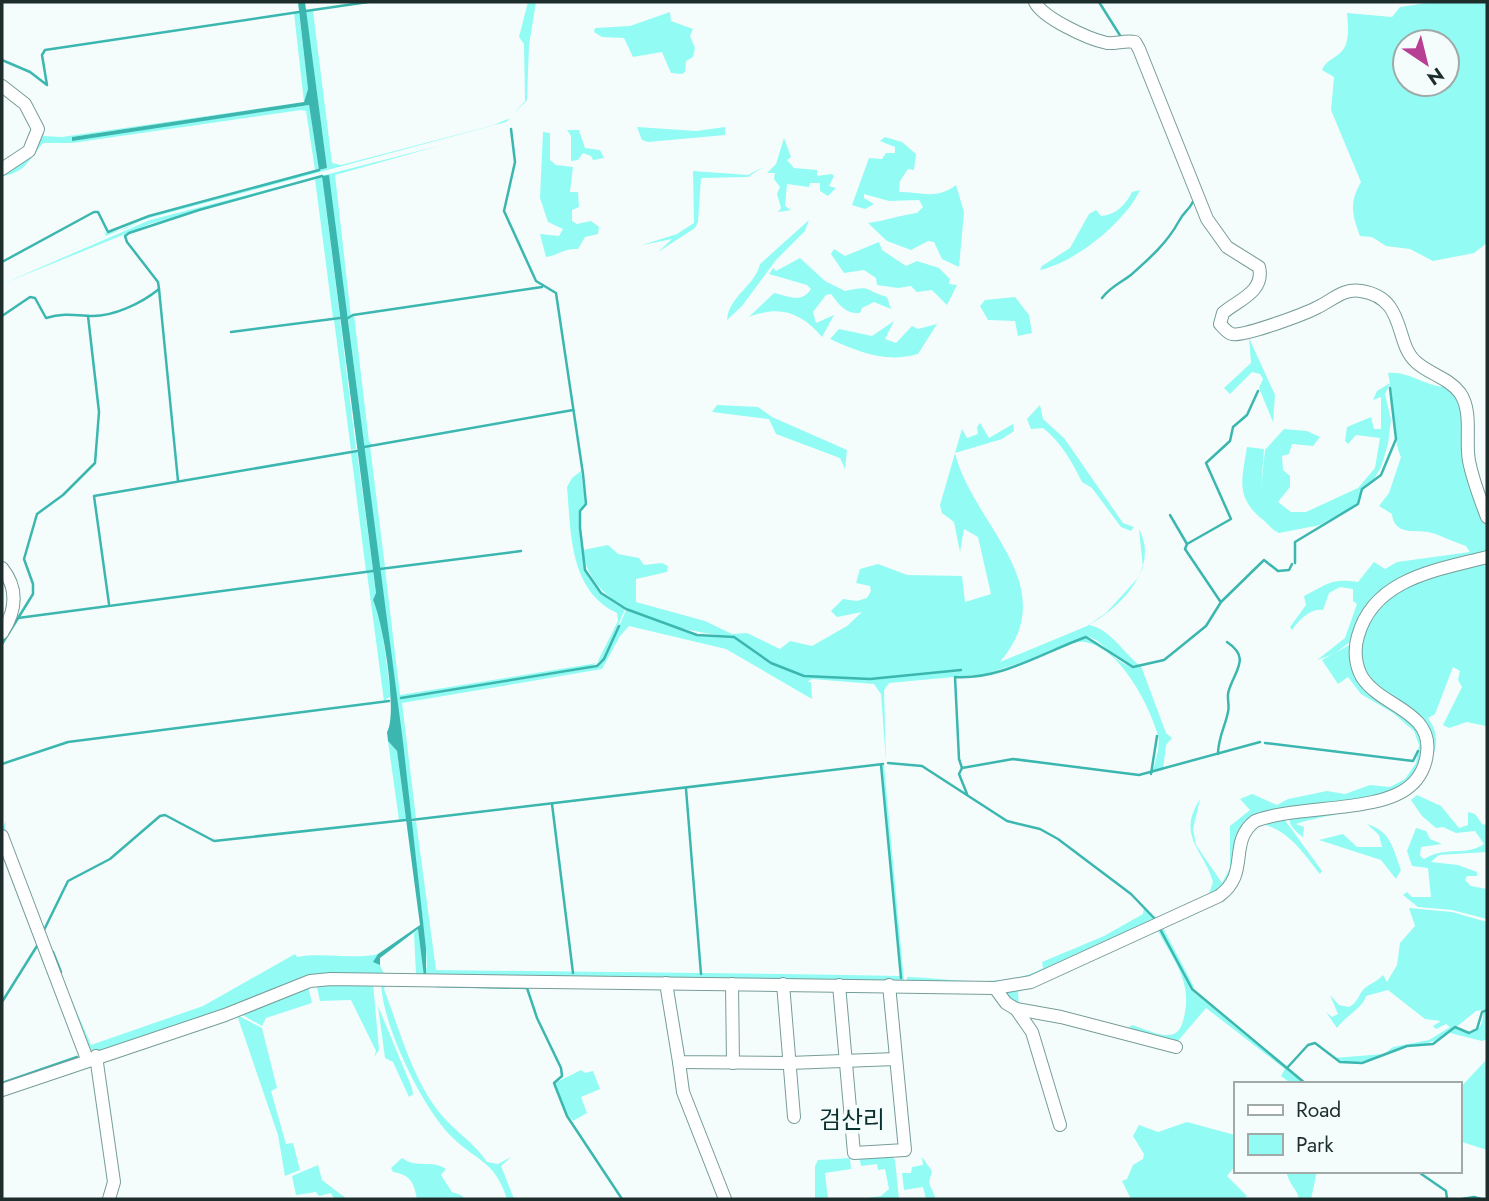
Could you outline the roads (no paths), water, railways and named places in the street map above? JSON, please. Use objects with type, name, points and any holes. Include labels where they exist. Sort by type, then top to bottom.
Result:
[{"type":"street","points":[[1035,2],[1039,9],[1082,35],[1110,43],[1135,42],[1207,219],[1227,247],[1259,267],[1261,275],[1253,292],[1223,313],[1220,324],[1223,328],[1232,334],[1248,334],[1314,309],[1341,292],[1362,291],[1378,297],[1401,323],[1406,350],[1418,364],[1437,373],[1460,393],[1467,421],[1470,468],[1487,517]]},
{"type":"street","points":[[2,86],[25,104],[36,119],[38,129],[29,151],[2,169]]},
{"type":"street","points":[[2,1090],[321,980],[995,988],[1031,982],[1219,896],[1236,878],[1241,837],[1255,821],[1387,798],[1412,785],[1426,760],[1427,735],[1420,723],[1376,692],[1362,677],[1356,658],[1359,631],[1367,613],[1380,598],[1406,580],[1487,556]]},
{"type":"street","points":[[2,568],[11,582],[15,598],[2,634]]},
{"type":"street","points":[[2,836],[91,1058],[114,1182],[109,1199]]},
{"type":"street","points":[[666,983],[682,1092],[725,1199]]},
{"type":"street","points":[[732,984],[733,1063]]},
{"type":"street","points":[[783,984],[793,1117]]},
{"type":"street","points":[[839,985],[854,1153],[905,1150],[889,985]]},
{"type":"street","points":[[995,988],[1006,1003],[1016,1009],[1061,1017],[1176,1047]]},
{"type":"street","points":[[1016,1009],[1032,1032],[1060,1125]]},
{"type":"street","points":[[679,1062],[789,1063],[896,1059]]},
{"type":"waterway","points":[[306,11],[368,2]]},
{"type":"waterway","points":[[1099,2],[1121,37]]},
{"type":"waterway","points":[[2,60],[30,72],[47,85],[42,55],[45,50],[299,12]]},
{"type":"waterway","points":[[511,129],[515,162],[504,211],[536,281],[556,293],[583,474],[586,504],[580,511],[580,528],[585,570],[601,593],[626,609],[697,635],[734,637],[771,663],[804,676],[870,679],[961,670]]},
{"type":"waterway","points":[[2,262],[94,212],[98,212],[108,232],[149,216],[319,170]]},
{"type":"waterway","points":[[2,316],[30,297],[35,298],[46,318],[63,315],[99,316],[127,308],[159,289],[158,282],[127,242],[125,236],[129,233],[199,210],[322,176]]},
{"type":"waterway","points":[[1102,298],[1158,249],[1194,199]]},
{"type":"waterway","points":[[348,318],[353,315],[542,287]]},
{"type":"waterway","points":[[159,289],[178,481]]},
{"type":"waterway","points":[[2,644],[33,594],[33,584],[24,559],[37,514],[63,495],[95,463],[99,412],[88,316]]},
{"type":"waterway","points":[[231,332],[340,318]]},
{"type":"waterway","points":[[1295,563],[1295,542],[1358,504],[1362,489],[1381,475],[1396,439],[1390,388]]},
{"type":"waterway","points":[[1220,601],[1185,549],[1187,544],[1231,519],[1206,463],[1230,441],[1233,427],[1247,415],[1258,391]]},
{"type":"waterway","points":[[364,447],[573,410]]},
{"type":"waterway","points":[[109,604],[94,496],[357,451]]},
{"type":"waterway","points":[[1170,515],[1187,544]]},
{"type":"waterway","points":[[380,569],[521,551]]},
{"type":"waterway","points":[[967,794],[959,774],[962,768],[959,759],[955,677],[972,677],[1006,670],[1086,637],[1133,667],[1164,660],[1206,626],[1221,602],[1264,560],[1278,571],[1289,570],[1292,564]]},
{"type":"waterway","points":[[18,618],[373,571]]},
{"type":"waterway","points":[[401,698],[597,666],[604,659],[619,626]]},
{"type":"waterway","points":[[1218,754],[1227,717],[1228,693],[1240,659],[1227,642]]},
{"type":"waterway","points":[[2,764],[68,742],[389,701]]},
{"type":"waterway","points":[[1151,774],[1157,736]]},
{"type":"waterway","points":[[962,768],[1013,759],[1139,775],[1260,742]]},
{"type":"waterway","points":[[1265,743],[1413,761],[1418,751]]},
{"type":"waterway","points":[[888,763],[922,766],[1007,821],[1040,829],[1058,839],[1131,894],[1156,920]]},
{"type":"waterway","points":[[411,820],[883,764]]},
{"type":"waterway","points":[[881,765],[901,978]]},
{"type":"waterway","points":[[686,789],[701,974]]},
{"type":"waterway","points":[[552,804],[573,973]]},
{"type":"waterway","points":[[44,930],[68,881],[110,859],[160,816],[165,815],[214,841],[406,820]]},
{"type":"waterway","points":[[1160,929],[1192,989],[1304,1082]]},
{"type":"waterway","points":[[2,1002],[37,946]]},
{"type":"waterway","points":[[53,952],[61,972]]},
{"type":"waterway","points":[[436,986],[527,988],[537,1018],[561,1068],[562,1076],[554,1083],[567,1116],[622,1199]]},
{"type":"waterway","points":[[1287,1068],[1308,1045],[1315,1043],[1340,1062],[1362,1063],[1407,1046],[1433,1044],[1455,1027],[1469,1033],[1477,1029],[1482,1012],[1487,1010]]},
{"type":"waterway","points":[[2,1083],[77,1057]]},
{"type":"waterway","points":[[1420,1173],[1446,1191],[1447,1199]]},
{"type":"waterway","points":[[1462,1199],[1481,1199]]},
{"type":"district","name":"검산리","points":[[852,1119]]}]
